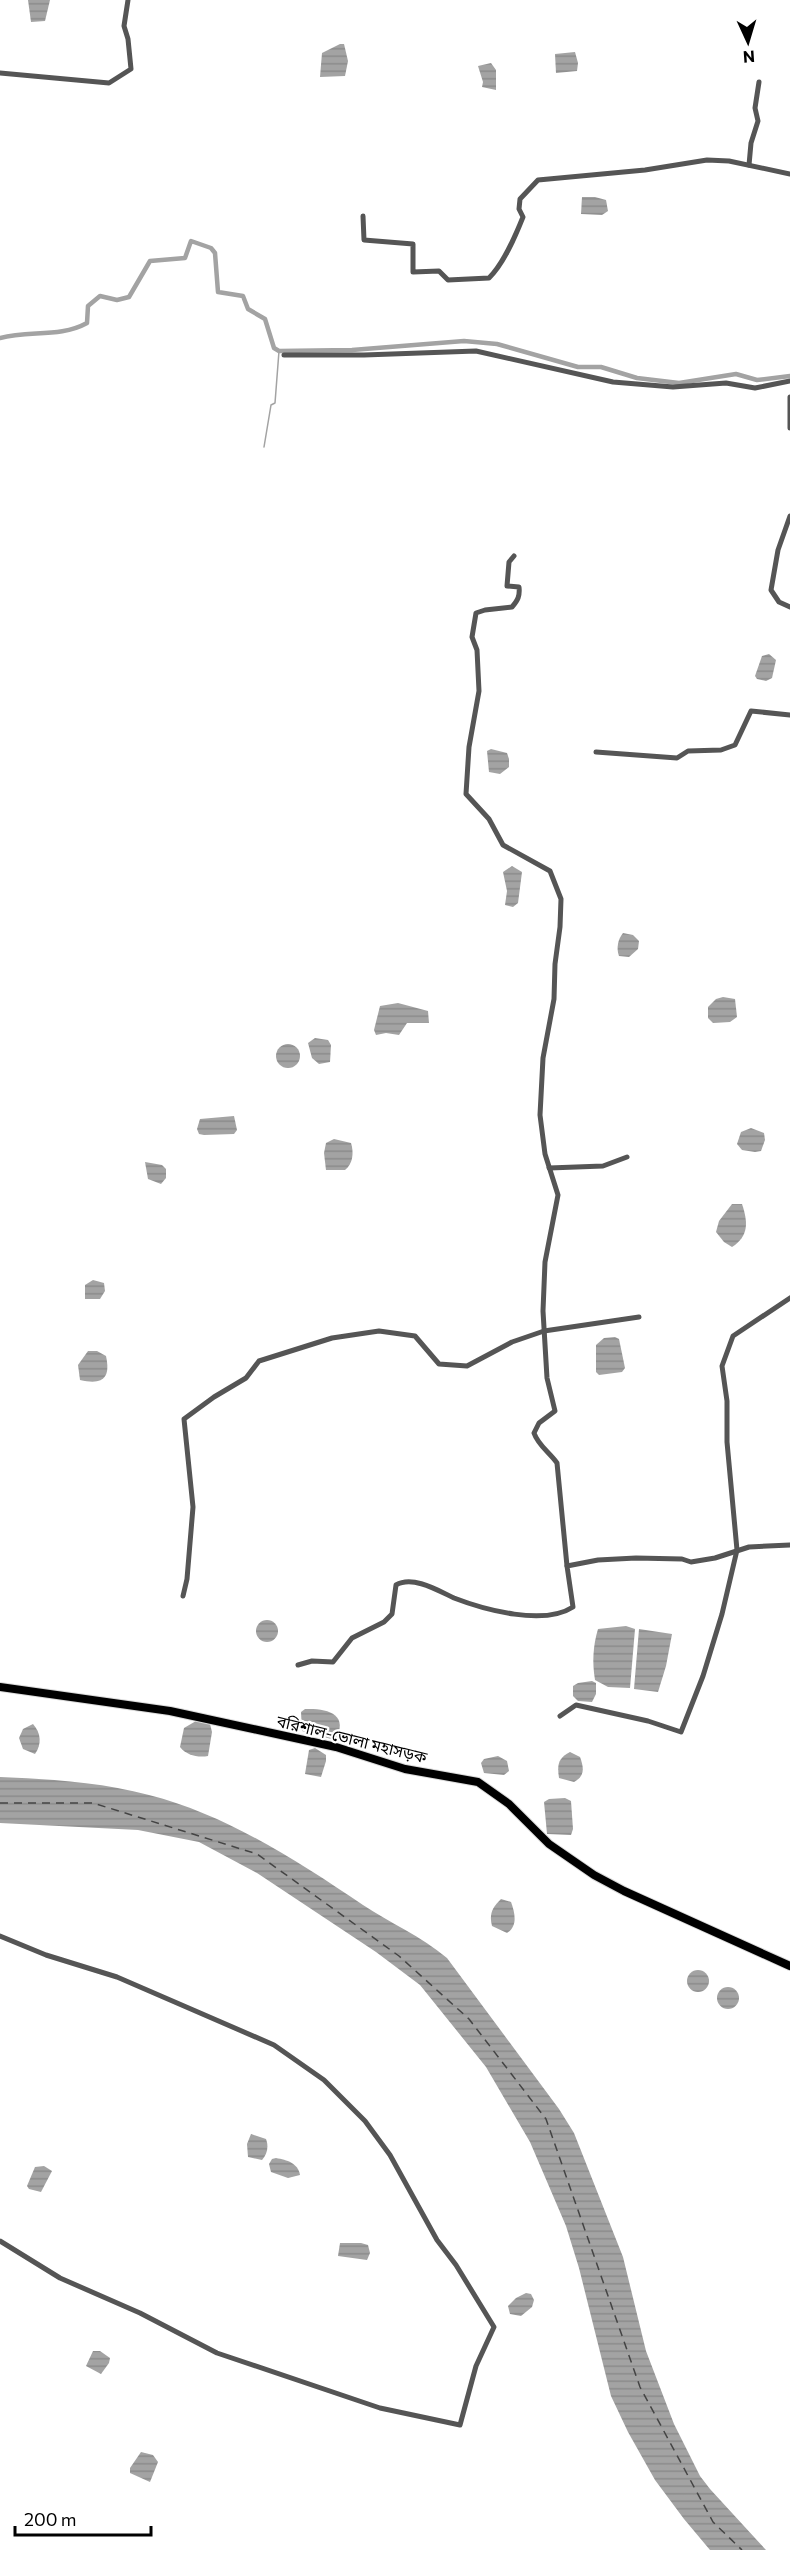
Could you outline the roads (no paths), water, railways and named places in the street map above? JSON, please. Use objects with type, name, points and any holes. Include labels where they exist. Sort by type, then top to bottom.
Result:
[{"type":"highway","name":"বরিশাল-ভোলা মহাসড়ক","points":[[0,1687],[102,1704],[170,1711],[336,1747],[405,1769],[478,1782],[509,1804],[549,1844],[594,1875],[790,1966]]},
{"type":"street","points":[[0,73],[109,83],[131,69],[129,39],[124,26],[128,0]]},
{"type":"street","points":[[749,165],[751,143],[758,121],[754,108],[759,82]]},
{"type":"street","points":[[363,216],[364,240],[413,244],[413,272],[439,271],[448,280],[489,278],[495,271],[523,217],[519,209],[520,199],[538,180],[645,170],[706,160],[749,165],[790,174]]},
{"type":"street","points":[[284,355],[364,356],[476,351],[613,382],[673,387],[726,383],[755,388],[790,381]]},
{"type":"street","points":[[790,397],[790,428]]},
{"type":"street","points":[[790,516],[778,550],[771,590],[779,602],[790,607]]},
{"type":"street","points":[[298,1665],[312,1660],[333,1662],[352,1638],[384,1622],[392,1614],[396,1585],[401,1582],[424,1585],[456,1598],[521,1615],[563,1613],[573,1606],[557,1463],[549,1451],[537,1442],[534,1433],[539,1423],[555,1411],[547,1378],[544,1331],[545,1262],[558,1195],[545,1154],[540,1115],[543,1058],[554,999],[561,898],[550,871],[503,845],[489,819],[466,794],[469,747],[479,691],[477,650],[472,637],[472,627],[476,613],[512,607],[517,601],[520,595],[519,587],[507,586],[509,562],[514,556]]},
{"type":"street","points":[[596,752],[677,758],[688,751],[721,750],[735,745],[751,711],[790,715]]},
{"type":"street","points":[[549,1168],[603,1166],[627,1157]]},
{"type":"street","points":[[560,1716],[576,1705],[648,1720],[681,1732],[703,1676],[722,1614],[737,1550],[727,1442],[728,1401],[722,1366],[733,1336],[790,1298]]},
{"type":"street","points":[[183,1596],[187,1579],[193,1507],[184,1419],[214,1397],[246,1378],[260,1361],[332,1338],[379,1331],[415,1336],[439,1364],[468,1366],[512,1342],[544,1331],[639,1317]]},
{"type":"street","points":[[567,1566],[598,1560],[636,1558],[682,1559],[691,1562],[715,1558],[737,1550],[790,1545]]},
{"type":"street","points":[[0,1936],[46,1955],[117,1977],[274,2045],[324,2080],[365,2121],[390,2155],[437,2240],[456,2265],[494,2327],[477,2366],[460,2425],[380,2408],[217,2353],[140,2313],[60,2278],[0,2241]]},
{"type":"waterway","points":[[0,338],[66,331],[87,323],[88,306],[100,296],[117,300],[129,297],[150,261],[185,258],[191,241],[211,248],[215,253],[218,292],[243,296],[248,309],[265,319],[274,348],[279,351],[352,350],[464,341],[497,344],[578,367],[601,367],[637,378],[679,383],[736,374],[757,380],[790,376]]},
{"type":"waterway","points":[[264,447],[271,405],[275,403],[279,351]]}]
